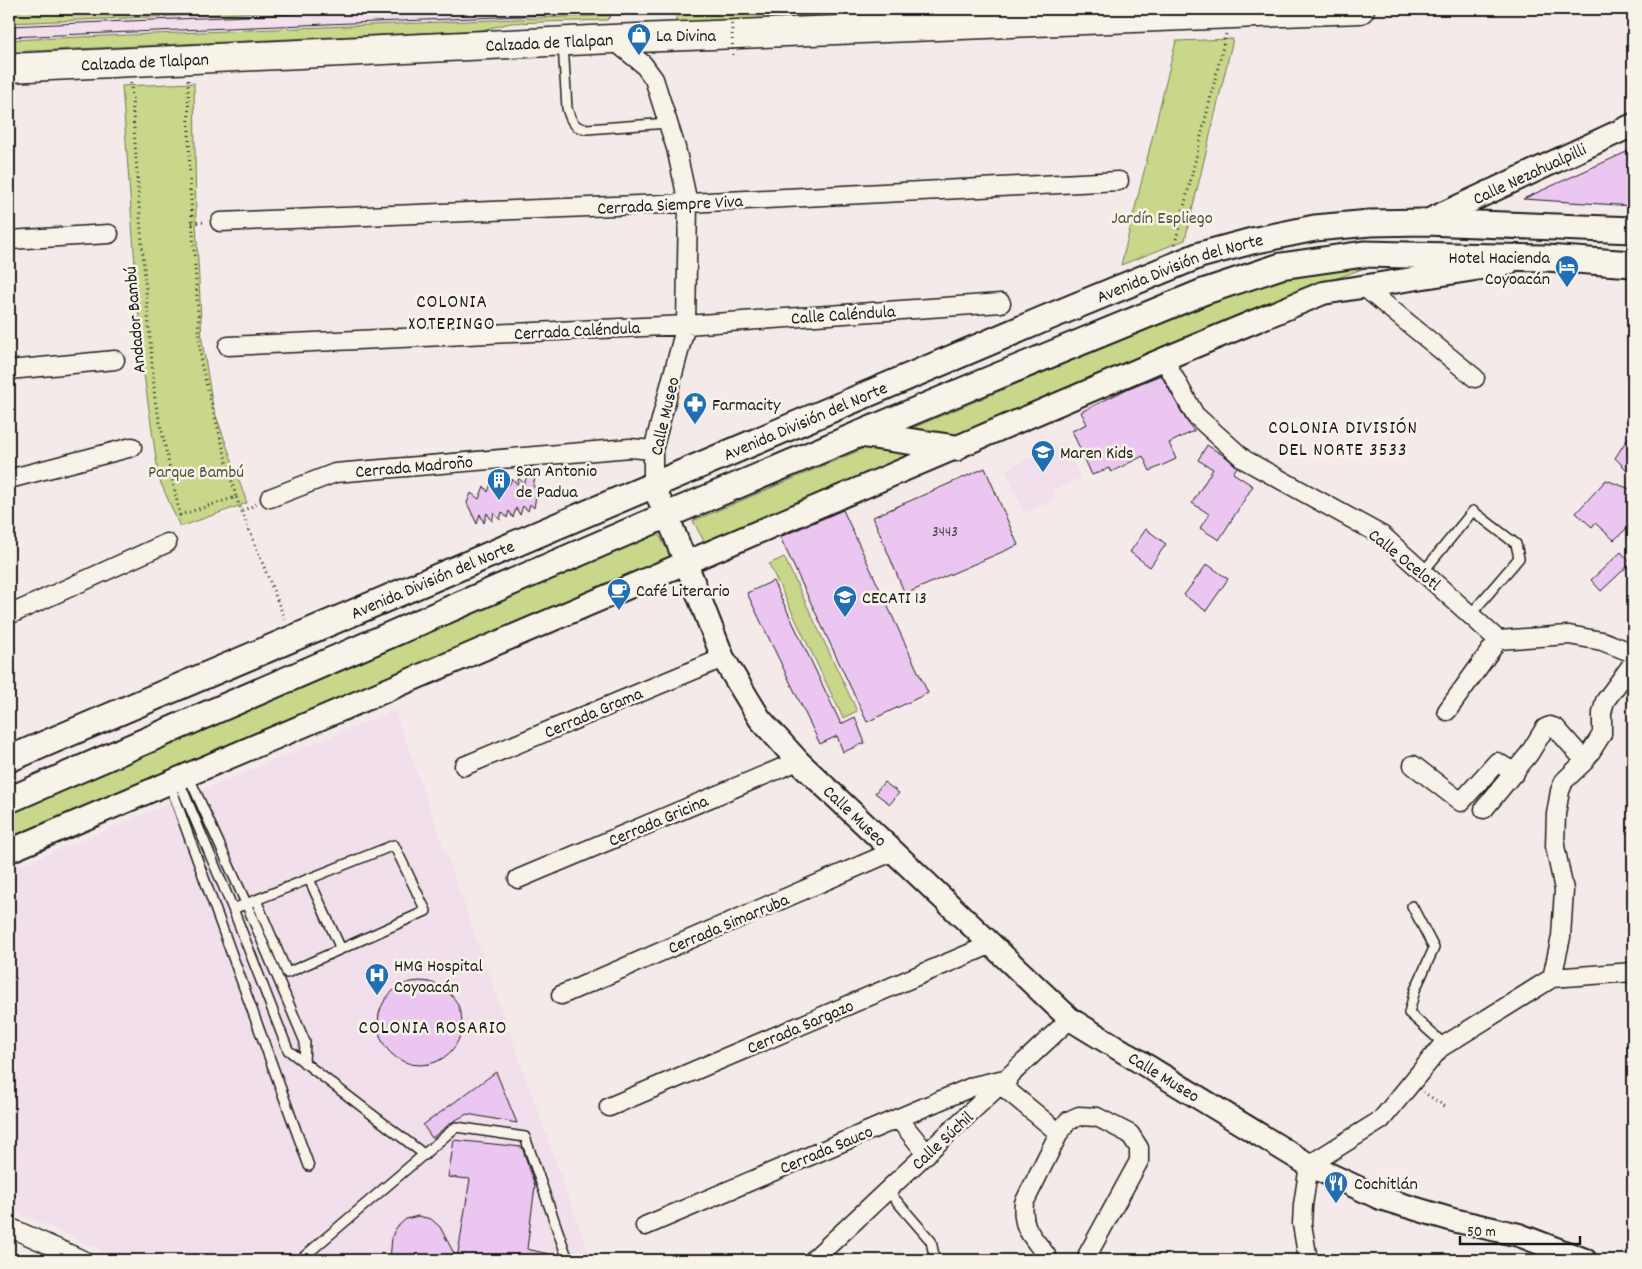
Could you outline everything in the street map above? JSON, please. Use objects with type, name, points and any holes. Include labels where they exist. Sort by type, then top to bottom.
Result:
[{"type":"highway","name":"Calzada de Tlalpan","points":[[9,68],[612,39],[1360,9]]},
{"type":"main road","name":"Avenida División del Norte","points":[[9,759],[1200,255],[1316,228],[1370,223],[1425,222],[1633,230]]},
{"type":"main road","name":"Avenida División del Norte","points":[[9,800],[667,515],[859,434],[1203,292],[1281,266],[1364,254],[1546,258],[1633,264]]},
{"type":"main road","points":[[859,434],[956,448]]},
{"type":"street","name":"Calle Museo","points":[[612,39],[629,51],[650,71],[654,79],[676,148],[688,204],[686,325],[653,450],[653,487],[667,515],[723,658],[760,719],[798,761],[1070,1019],[1309,1165],[1380,1198],[1453,1220],[1519,1235],[1586,1260]]},
{"type":"street","name":"Calle Nezahualpilli","points":[[1425,222],[1633,125]]},
{"type":"street","name":"Cerrada Siempre Viva","points":[[220,222],[688,204],[1120,181]]},
{"type":"street","points":[[9,240],[110,234]]},
{"type":"street","name":"Avenida División del Norte","points":[[9,851],[1164,359],[1324,293],[1546,258]]},
{"type":"street","points":[[1364,287],[1475,378]]},
{"type":"street","name":"Calle Caléndula","points":[[686,325],[1001,303]]},
{"type":"street","name":"Cerrada Caléndula","points":[[228,346],[686,325]]},
{"type":"street","name":"Calle Ocelotl","points":[[1164,359],[1195,415],[1244,460],[1383,536],[1498,640]]},
{"type":"street","points":[[9,370],[116,360]]},
{"type":"street","points":[[9,479],[132,447]]},
{"type":"street","name":"Cerrada Madroño","points":[[270,498],[335,473],[630,448],[653,450]]},
{"type":"street","points":[[9,615],[167,544]]},
{"type":"street","points":[[1447,711],[1498,640],[1569,635],[1602,641],[1633,653]]},
{"type":"street","name":"Cerrada Grama","points":[[464,766],[723,658]]},
{"type":"street","points":[[1552,978],[1561,937],[1564,890],[1555,846],[1556,814],[1560,791],[1564,781],[1585,760],[1602,734],[1602,712],[1605,701],[1633,663]]},
{"type":"street","points":[[1484,809],[1529,754],[1545,728],[1550,726],[1556,728],[1585,760]]},
{"type":"street","name":"Cerrada Gricina","points":[[518,879],[798,761]]},
{"type":"street","points":[[1414,765],[1461,802],[1497,762],[1514,773]]},
{"type":"street","name":"Cerrada Simarruba","points":[[561,995],[894,851]]},
{"type":"street","name":"Cerrada Sargazo","points":[[609,1107],[992,944]]},
{"type":"street","points":[[1308,1260],[1302,1224],[1309,1165],[1382,1120],[1440,1048],[1552,978],[1633,972]]},
{"type":"street","name":"Calle Súchil","points":[[813,1260],[1070,1019]]},
{"type":"street","points":[[1005,1082],[1059,1133]]},
{"type":"street","name":"Cerrada Sauco","points":[[645,1226],[974,1086],[1005,1082]]},
{"type":"street","points":[[1047,1260],[1046,1255],[1027,1228],[1023,1215],[1024,1203],[1059,1133],[1068,1121],[1080,1116],[1097,1117],[1130,1134],[1139,1148],[1139,1160],[1086,1260]]},
{"type":"street","points":[[898,1118],[928,1154]]},
{"type":"street","points":[[9,1227],[73,1258]]},
{"type":"lane","points":[[563,42],[567,108],[570,118],[576,126],[586,129],[668,123]]},
{"type":"lane","points":[[1423,572],[1474,511],[1516,544],[1519,558],[1471,614]]},
{"type":"lane","points":[[178,779],[246,903],[305,1042],[304,1063]]},
{"type":"lane","points":[[178,779],[233,909],[288,1050],[425,1155]]},
{"type":"lane","points":[[178,779],[309,1166]]},
{"type":"lane","points":[[233,909],[394,845],[426,911],[288,973],[256,900]]},
{"type":"lane","points":[[309,879],[341,949]]},
{"type":"lane","points":[[1412,906],[1434,948],[1415,990],[1409,1013],[1445,1045]]},
{"type":"lane","points":[[300,1260],[456,1127],[525,1137],[568,1260]]},
{"type":"lane","points":[[888,1191],[931,1241],[936,1260]]},
{"type":"path","points":[[731,9],[733,56]]},
{"type":"path","points":[[1169,267],[1231,14]]},
{"type":"path","points":[[188,60],[190,184],[201,363],[236,497],[292,639]]},
{"type":"path","name":"Andador Bambú","points":[[130,62],[154,400],[180,515],[236,497]]},
{"type":"path","points":[[1424,1092],[1446,1107]]},
{"type":"shaded area","points":[[338,9],[836,9],[561,17],[9,40],[9,23]]},
{"type":"shaded area","name":"Maren Kids","points":[[1065,442],[1081,478],[1052,491],[1056,499],[1024,513],[1005,469]]},
{"type":"shaded area","points":[[395,710],[591,1260],[123,1260],[9,1209],[9,870]]},
{"type":"green space","points":[[338,9],[9,23],[9,10]]},
{"type":"green space","points":[[836,9],[979,9],[676,23],[676,15]]},
{"type":"green space","points":[[612,15],[607,20],[511,23],[482,30],[9,52],[9,40]]},
{"type":"green space","name":"Jardín Espliego","points":[[1233,39],[1185,240],[1121,265],[1176,41]]},
{"type":"green space","name":"Parque Bambú","points":[[194,83],[196,221],[202,340],[213,407],[247,503],[180,527],[159,479],[142,361],[122,86]]},
{"type":"green space","points":[[1370,266],[1278,300],[705,543],[693,521],[1153,326],[1279,277]]},
{"type":"green space","points":[[658,533],[673,561],[9,841],[9,814]]},
{"type":"green space","points":[[784,557],[857,711],[843,718],[769,564]]},
{"type":"building","points":[[1633,149],[1633,206],[1523,199]]},
{"type":"building","points":[[1161,375],[1194,431],[1169,443],[1176,459],[1150,471],[1143,456],[1111,472],[1109,468],[1092,475],[1072,431],[1087,424],[1081,412],[1129,388]]},
{"type":"building","points":[[1633,430],[1633,476],[1615,458]]},
{"type":"building","points":[[1207,445],[1226,457],[1237,467],[1233,473],[1253,486],[1219,540],[1200,528],[1209,514],[1192,503],[1213,469],[1198,460]]},
{"type":"building","name":"San Antonio de Padua","points":[[531,467],[537,469],[533,486],[537,490],[534,508],[530,504],[528,511],[523,506],[520,515],[516,508],[513,518],[509,511],[507,518],[502,512],[500,520],[494,513],[492,521],[487,513],[484,523],[480,514],[477,524],[467,503],[471,493],[479,499],[484,486],[488,492],[491,484],[495,488],[498,480],[502,487],[505,480],[509,485],[512,479],[517,484],[519,478],[524,484]]},
{"type":"building","points":[[985,468],[1018,545],[905,594],[873,517]]},
{"type":"building","points":[[1606,480],[1633,490],[1633,523],[1614,540],[1595,523],[1592,527],[1576,513]]},
{"type":"building","name":"CECATI 13","points":[[843,510],[928,693],[867,722],[780,537]]},
{"type":"building","points":[[1146,529],[1166,544],[1150,567],[1130,552]]},
{"type":"building","points":[[1621,552],[1631,563],[1601,591],[1591,580]]},
{"type":"building","points":[[1207,564],[1228,579],[1206,611],[1184,595]]},
{"type":"building","points":[[773,581],[841,724],[855,717],[865,743],[843,752],[837,736],[820,744],[747,593]]},
{"type":"building","points":[[884,782],[899,793],[890,804],[875,793]]},
{"type":"building","points":[[420,981],[443,988],[455,1000],[462,1023],[455,1046],[443,1058],[420,1065],[397,1058],[385,1046],[378,1023],[385,1000],[397,988]]},
{"type":"building","points":[[496,1072],[517,1123],[467,1114],[452,1122],[432,1138],[423,1125]]},
{"type":"building","points":[[454,1140],[522,1147],[535,1186],[527,1249],[553,1255],[552,1260],[390,1260],[392,1237],[395,1229],[406,1219],[418,1216],[431,1219],[440,1227],[457,1259],[470,1179],[448,1177]]},
{"type":"tram line","points":[[9,26],[416,9]]},
{"type":"tram line","points":[[9,37],[621,12],[746,9]]},
{"type":"place","name":"La Divina","points":[[639,56]]},
{"type":"place","name":"Hotel Hacienda Coyoacán","points":[[1567,288]]},
{"type":"place","name":"Farmacity","points":[[695,425]]},
{"type":"place","name":"Maren Kids","points":[[1043,473]]},
{"type":"place","name":"San Antonio de Padua","points":[[499,501]]},
{"type":"place","name":"Café Literario","points":[[619,611]]},
{"type":"place","name":"CECATI 13","points":[[845,618]]},
{"type":"place","name":"HMG Hospital Coyoacán","points":[[377,996]]},
{"type":"place","name":"Cochitlán","points":[[1336,1204]]},
{"type":"district","name":"COLONIA XOTEPINGO","points":[[452,311]]},
{"type":"district","name":"COLONIA DIVISIÓN DEL NORTE 3533","points":[[1343,437]]},
{"type":"district","name":"COLONIA ROSARIO","points":[[433,1026]]}]
